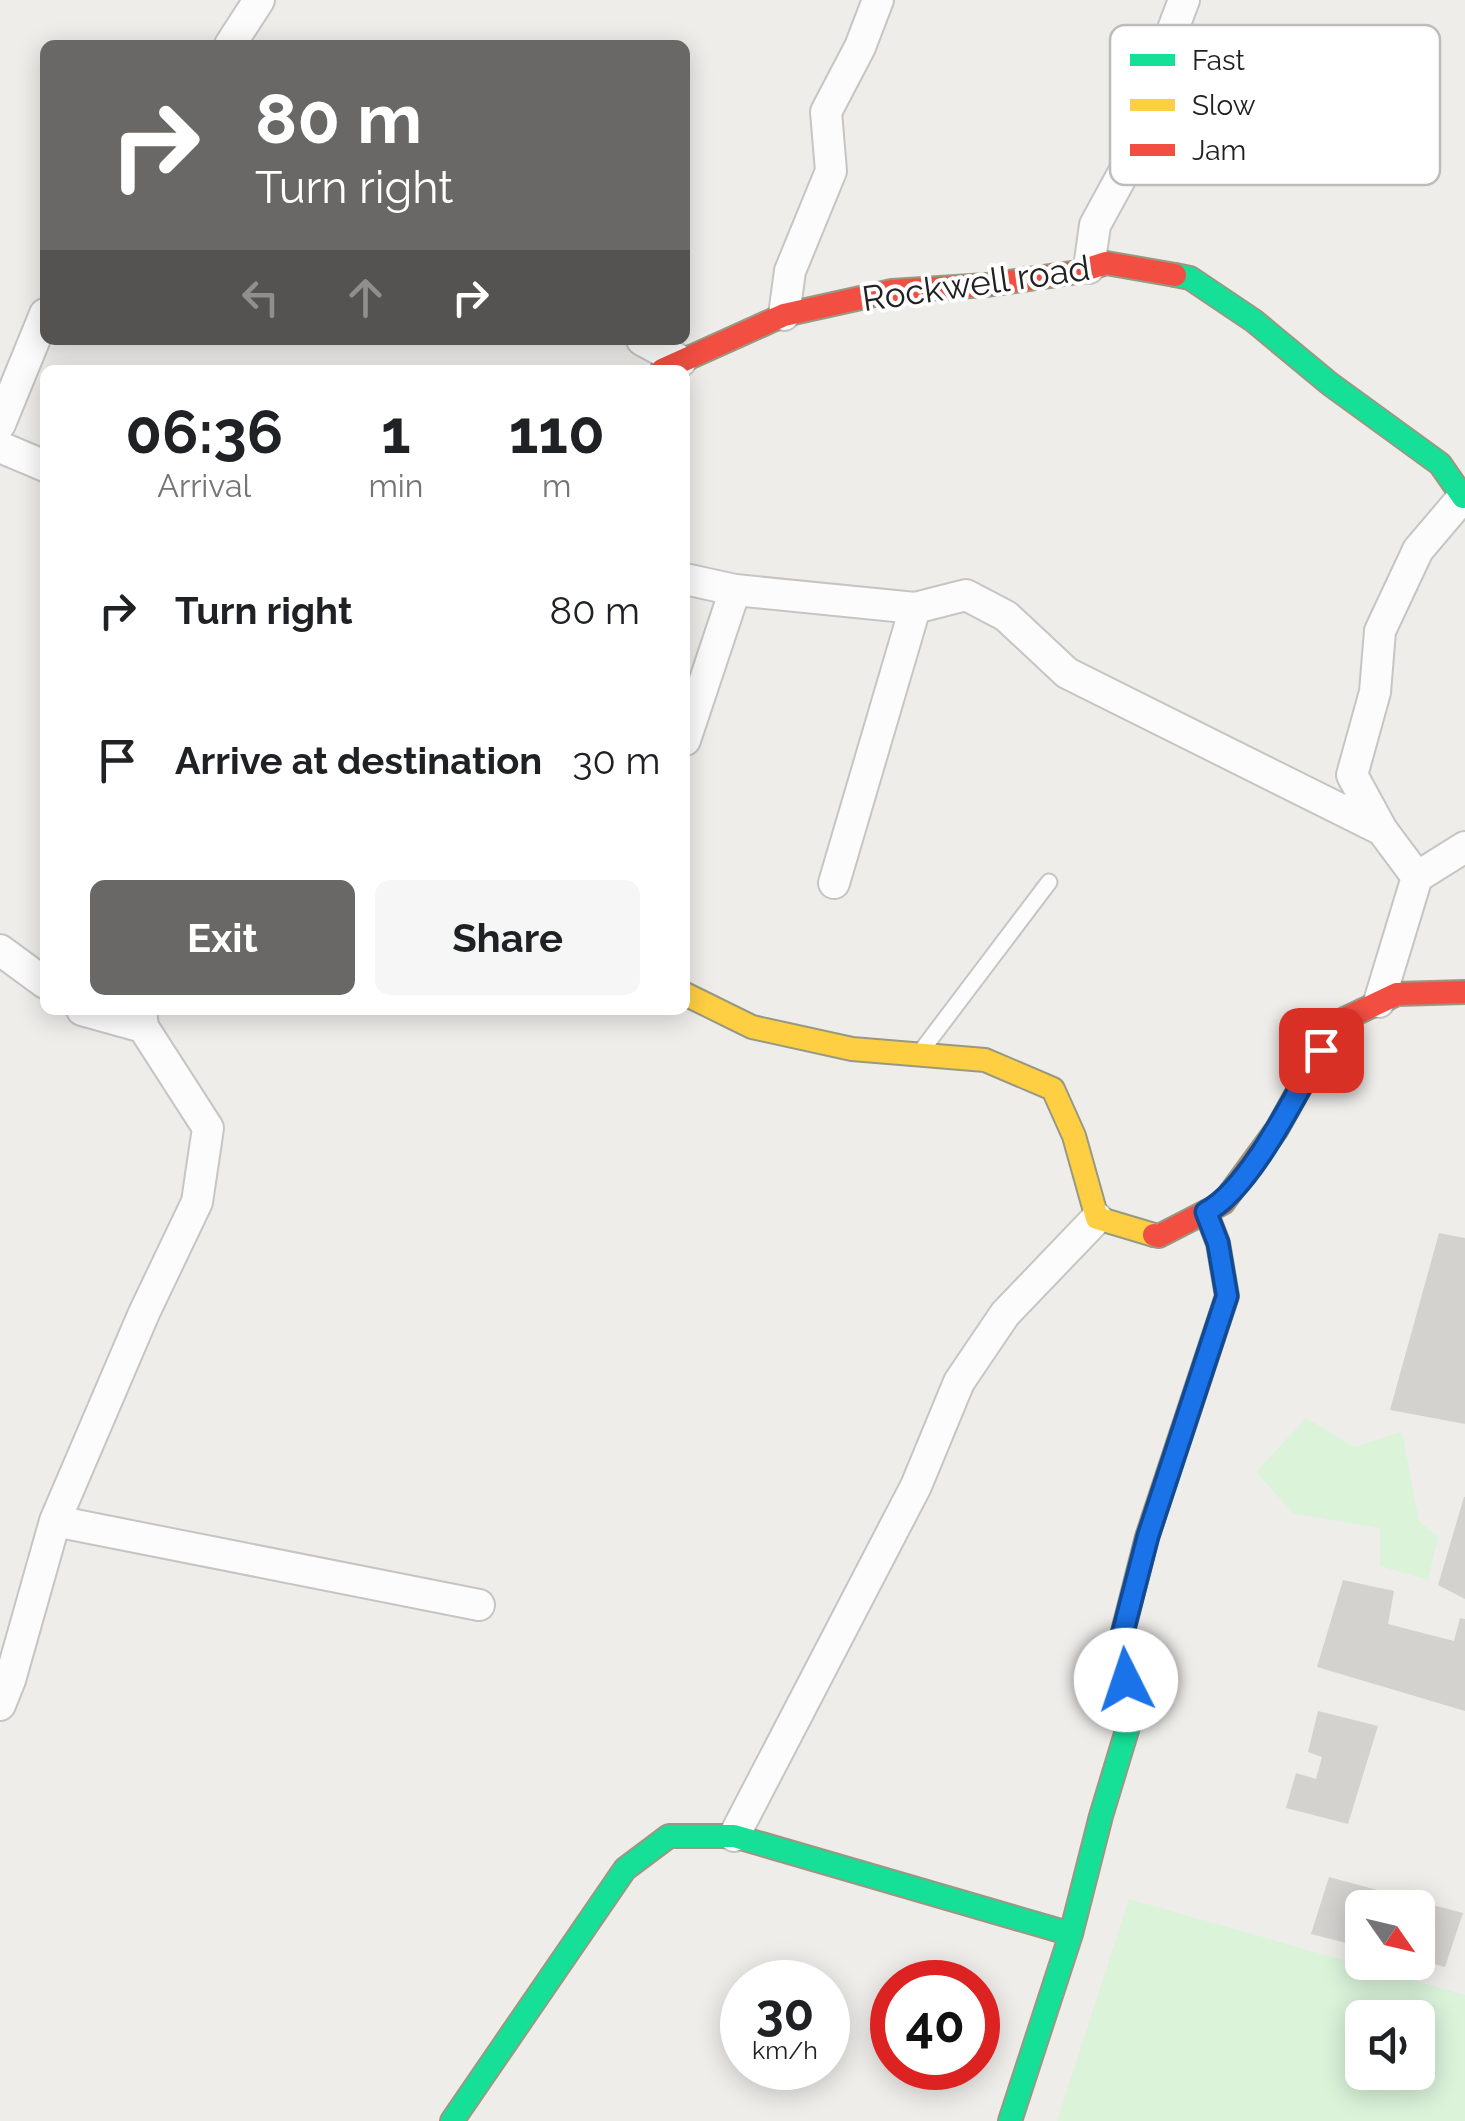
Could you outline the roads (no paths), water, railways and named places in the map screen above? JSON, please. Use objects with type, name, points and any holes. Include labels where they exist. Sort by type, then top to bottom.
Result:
[{"type":"street","points":[[233,40],[259,0]]},
{"type":"street","points":[[784,315],[790,270],[831,171],[826,112],[860,48],[878,0]]},
{"type":"street","points":[[1174,25],[1184,0]]},
{"type":"street","points":[[1089,268],[1096,225],[1117,185]]},
{"type":"street","name":"Rockwell road","points":[[673,365],[784,315],[892,291],[988,286],[1106,264],[1190,278],[1254,321],[1388,429],[1440,464],[1464,498]]},
{"type":"street","points":[[0,424],[40,326]]},
{"type":"street","points":[[648,345],[670,365]]},
{"type":"street","points":[[0,447],[40,464]]},
{"type":"street","points":[[1417,877],[1382,830],[1352,775],[1375,692],[1380,631],[1418,550],[1464,498]]},
{"type":"street","points":[[690,580],[736,590],[915,608],[966,596],[1006,616],[1067,673],[1382,830]]},
{"type":"street","points":[[690,725],[736,590]]},
{"type":"street","points":[[834,884],[915,608]]},
{"type":"street","points":[[1379,1002],[1417,877],[1465,848]]},
{"type":"street","points":[[0,950],[40,979]]},
{"type":"street","points":[[1097,1218],[1160,1236],[1222,1203],[1277,1129],[1336,1023],[1396,994],[1465,992]]},
{"type":"street","points":[[690,996],[752,1027],[852,1050],[985,1060],[1053,1089],[1074,1136],[1097,1218]]},
{"type":"street","points":[[0,1705],[55,1521],[144,1312],[197,1202],[208,1128],[142,1018]]},
{"type":"street","points":[[1010,2121],[1070,1934],[1135,1704],[1117,1655],[1148,1536],[1227,1296],[1218,1243],[1206,1212]]},
{"type":"street","points":[[734,1836],[916,1486],[958,1382],[1005,1314],[1097,1218]]},
{"type":"street","points":[[55,1521],[479,1605]]},
{"type":"street","points":[[452,2121],[624,1869],[669,1836],[734,1836],[1070,1934]]},
{"type":"lane","points":[[920,1053],[1049,882]]}]
